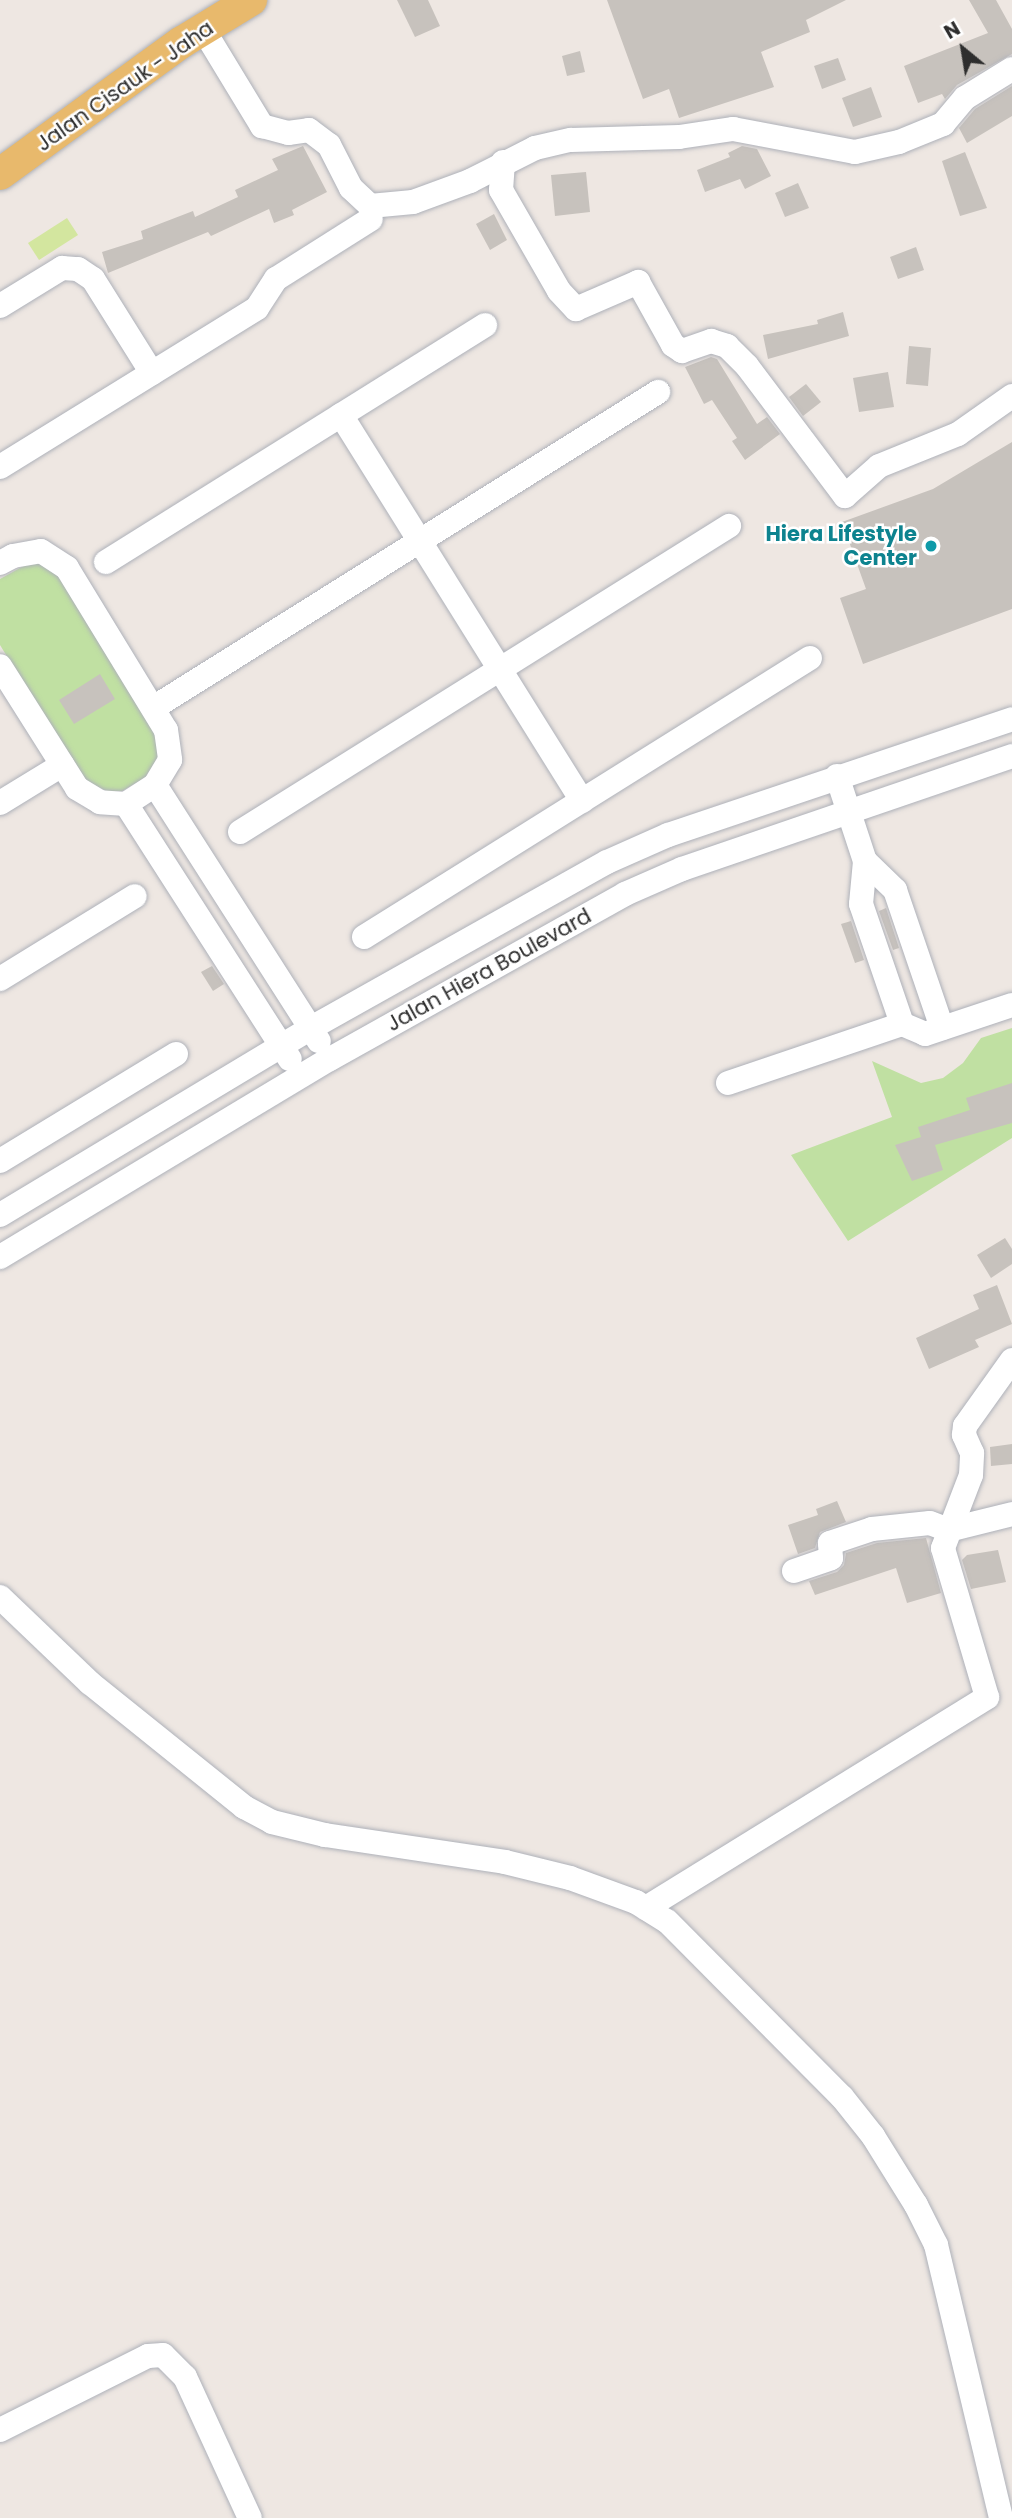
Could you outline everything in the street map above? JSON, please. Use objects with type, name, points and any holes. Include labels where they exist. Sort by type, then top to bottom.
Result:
[{"type":"main road","name":"Jalan Cisauk - Jaha","points":[[0,174],[203,29],[251,0]]},
{"type":"street","points":[[203,29],[262,125],[288,133],[309,130],[329,145],[351,188],[370,205],[413,202],[535,148],[571,139],[679,137],[733,129],[855,152],[899,142],[943,124],[965,98],[1012,69]]},
{"type":"street","points":[[503,162],[502,190],[559,291],[576,309],[638,282],[673,345],[682,351],[711,341],[727,346],[747,366],[845,496],[879,466],[958,434],[1012,397]]},
{"type":"street","points":[[0,467],[257,308],[276,279],[371,219]]},
{"type":"street","points":[[0,306],[62,268],[78,269],[93,279],[152,373]]},
{"type":"street","points":[[106,562],[485,324]]},
{"type":"street","points":[[153,708],[659,392]]},
{"type":"street","points":[[341,415],[582,801]]},
{"type":"street","points":[[240,832],[729,526]]},
{"type":"street","points":[[0,666],[77,788],[100,802],[125,804],[155,785],[170,760],[166,730],[67,568],[41,551],[4,551]]},
{"type":"street","points":[[363,937],[810,658]]},
{"type":"street","name":"Jalan Hiera Boulevard","points":[[0,1215],[311,1028],[607,862],[668,835],[1012,719]]},
{"type":"street","name":"Jalan Hiera Boulevard","points":[[0,1256],[330,1059],[625,894],[682,869],[1012,756]]},
{"type":"street","points":[[0,803],[62,765]]},
{"type":"street","points":[[837,776],[865,861],[861,904],[902,1024]]},
{"type":"street","points":[[155,785],[330,1059]]},
{"type":"street","points":[[125,804],[301,1077]]},
{"type":"street","points":[[865,861],[895,890],[942,1028]]},
{"type":"street","points":[[0,979],[135,896]]},
{"type":"street","points":[[215,943],[245,925]]},
{"type":"street","points":[[728,1083],[902,1024],[925,1034],[1012,1005]]},
{"type":"street","points":[[0,1161],[176,1054]]},
{"type":"street","points":[[646,1908],[987,1697],[943,1548],[971,1475],[972,1453],[964,1435],[965,1426],[1012,1360]]},
{"type":"street","points":[[794,1571],[831,1558],[830,1543],[872,1529],[930,1523],[948,1531],[1012,1514]]},
{"type":"street","points":[[0,1598],[90,1683],[244,1807],[272,1822],[325,1835],[518,1866],[570,1878],[646,1908],[667,1921],[842,2097],[873,2136],[916,2205],[936,2245],[1000,2518]]},
{"type":"street","points":[[0,2430],[148,2356],[163,2355],[174,2361],[185,2377],[250,2518]]},
{"type":"green space","points":[[67,218],[78,235],[39,260],[28,243]]},
{"type":"green space","points":[[29,563],[45,563],[61,575],[150,723],[161,752],[145,778],[122,791],[109,792],[83,780],[0,645],[0,579]]},
{"type":"green space","points":[[1012,1028],[1012,1138],[848,1241],[791,1155],[892,1117],[872,1061],[921,1083],[943,1078],[963,1063],[981,1038]]},
{"type":"building","points":[[397,0],[428,0],[440,26],[415,37]]},
{"type":"building","points":[[607,0],[846,0],[806,20],[810,32],[761,52],[774,87],[679,118],[669,89],[643,99]]},
{"type":"building","points":[[969,0],[996,0],[1012,29],[1012,54],[957,85],[945,99],[942,94],[918,103],[904,66],[988,33]]},
{"type":"building","points":[[580,51],[585,72],[567,76],[562,56]]},
{"type":"building","points":[[838,58],[846,80],[822,89],[814,66]]},
{"type":"building","points":[[1012,86],[1012,116],[967,143],[959,128],[975,109]]},
{"type":"building","points":[[871,87],[882,117],[853,127],[842,98]]},
{"type":"building","points":[[303,146],[327,192],[292,210],[294,215],[274,223],[269,209],[211,236],[208,232],[108,273],[102,252],[143,239],[141,231],[193,211],[195,217],[238,197],[235,190],[278,170],[272,159]]},
{"type":"building","points":[[742,146],[757,149],[771,176],[745,189],[740,179],[705,192],[697,170],[730,157],[728,153]]},
{"type":"building","points":[[965,152],[987,208],[960,216],[942,161]]},
{"type":"building","points":[[586,172],[590,212],[555,216],[551,175]]},
{"type":"building","points":[[798,183],[809,208],[785,217],[775,193]]},
{"type":"building","points":[[494,214],[507,240],[490,250],[476,224]]},
{"type":"building","points":[[916,247],[924,270],[898,279],[890,257]]},
{"type":"building","points":[[843,312],[849,336],[768,359],[763,335],[818,324],[817,320]]},
{"type":"building","points":[[909,346],[931,348],[928,386],[906,384]]},
{"type":"building","points":[[711,357],[717,359],[757,424],[767,417],[780,434],[745,460],[732,441],[737,438],[712,400],[704,404],[685,367]]},
{"type":"building","points":[[888,372],[894,407],[859,412],[853,378]]},
{"type":"building","points":[[806,384],[821,402],[803,416],[789,397]]},
{"type":"building","name":"Hiera Lifestyle Center","points":[[1012,442],[1012,609],[863,664],[840,598],[866,589],[842,522],[933,489]]},
{"type":"building","points":[[100,674],[115,699],[74,724],[59,700]]},
{"type":"building","points":[[886,908],[899,948],[893,950],[879,911]]},
{"type":"building","points":[[851,921],[864,960],[855,963],[841,924]]},
{"type":"building","points":[[212,966],[224,984],[213,991],[201,972]]},
{"type":"building","points":[[1012,1083],[1012,1123],[935,1145],[943,1170],[912,1181],[895,1145],[921,1137],[918,1127],[970,1110],[966,1098]]},
{"type":"building","points":[[1005,1238],[1012,1249],[1012,1264],[991,1278],[977,1255]]},
{"type":"building","points":[[997,1285],[1012,1324],[975,1340],[979,1347],[929,1369],[916,1338],[979,1309],[973,1295]]},
{"type":"building","points":[[1012,1444],[1012,1464],[991,1466],[990,1447]]},
{"type":"building","points":[[837,1501],[846,1522],[820,1532],[815,1548],[798,1554],[788,1525],[818,1515],[816,1509]]},
{"type":"building","points":[[926,1538],[941,1593],[907,1603],[896,1568],[815,1595],[809,1581],[837,1572],[844,1565],[846,1553],[877,1543]]},
{"type":"building","points":[[998,1550],[1006,1582],[971,1589],[962,1560],[967,1555]]},
{"type":"place","name":"Hiera Lifestyle Center","points":[[931,546]]}]
